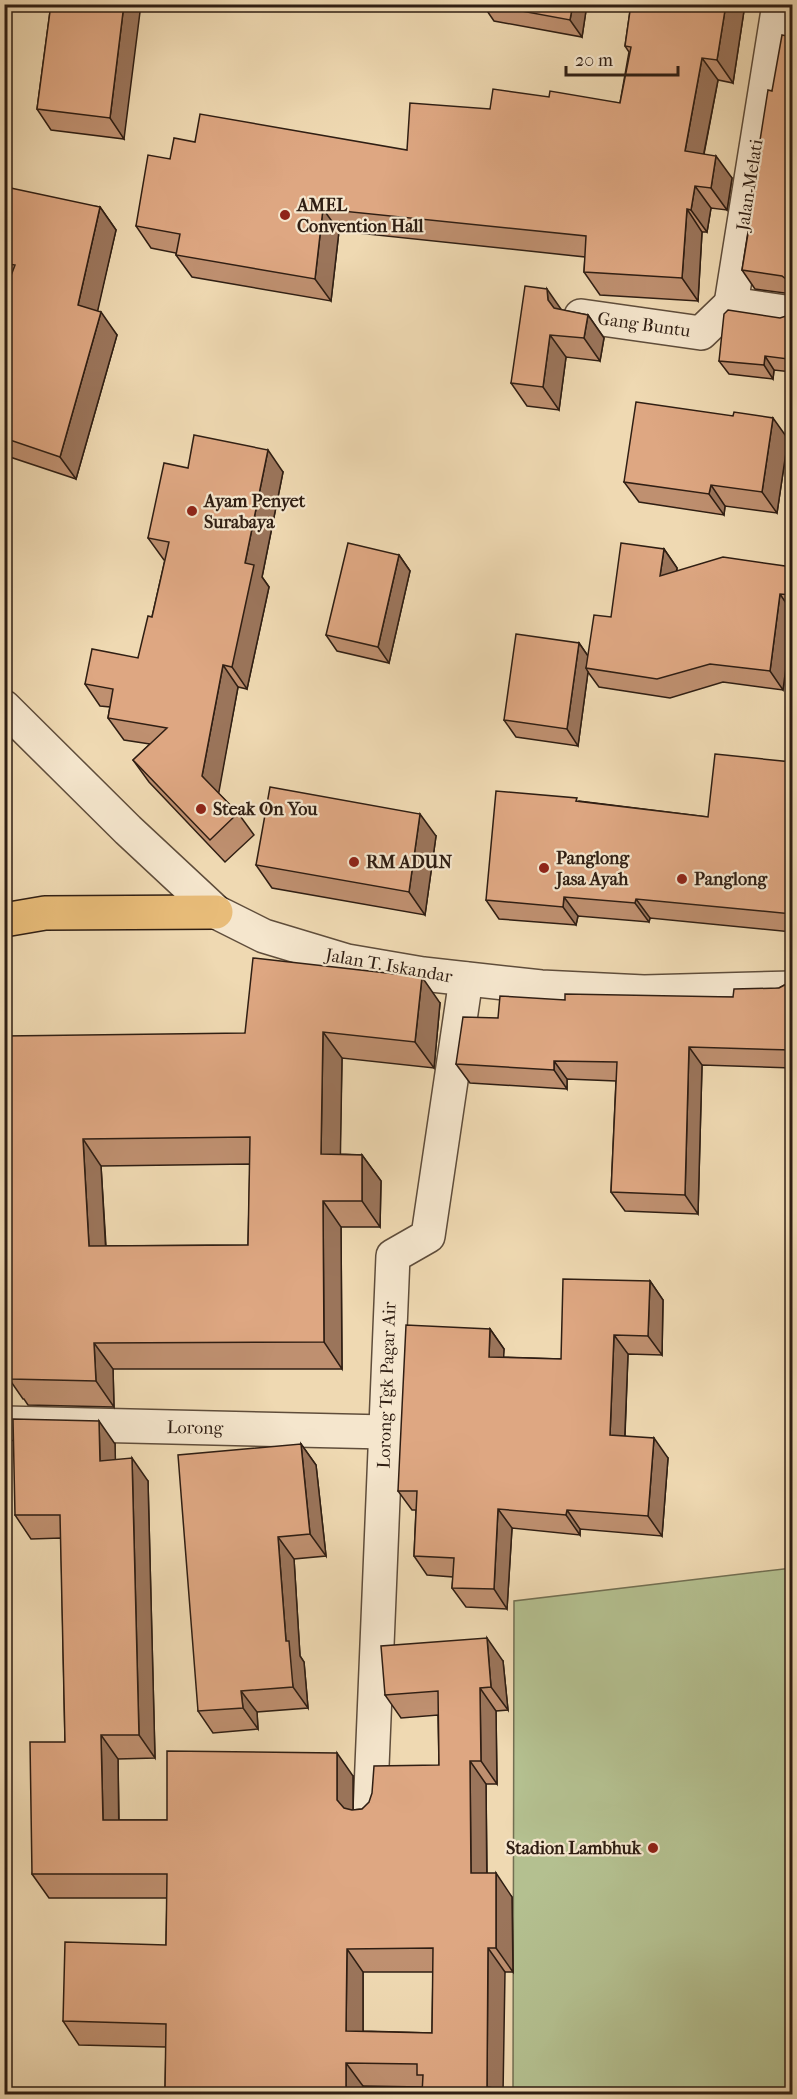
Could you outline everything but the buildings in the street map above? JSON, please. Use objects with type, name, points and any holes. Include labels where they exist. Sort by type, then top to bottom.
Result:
[{"type":"main road","points":[[4,920],[45,913],[216,912]]},
{"type":"street","name":"Jalan Melati","points":[[731,304],[778,4]]},
{"type":"street","points":[[731,304],[792,313]]},
{"type":"street","name":"Gang Buntu","points":[[581,316],[701,333],[731,304]]},
{"type":"street","name":"Jalan T. Iskandar","points":[[4,707],[128,830],[216,912],[264,936],[347,961],[466,979],[541,987],[644,992],[792,988]]},
{"type":"street","name":"Lorong Tgk Pagar Air","points":[[370,1815],[393,1256],[428,1236],[466,979]]},
{"type":"street","name":"Lorong","points":[[4,1423],[386,1432]]},
{"type":"green space","name":"Stadion Lambhuk","points":[[792,1568],[792,2094],[513,2094],[514,1601]]},
{"type":"place","name":"AMEL Convention Hall","points":[[285,215]]},
{"type":"place","name":"Ayam Penyet Surabaya","points":[[192,511]]},
{"type":"place","name":"Steak On You","points":[[201,809]]},
{"type":"place","name":"RM ADUN","points":[[354,862]]},
{"type":"place","name":"Panglong Jasa Ayah","points":[[544,868]]},
{"type":"place","name":"Panglong","points":[[682,879]]},
{"type":"place","name":"Stadion Lambhuk","points":[[653,1848]]}]
